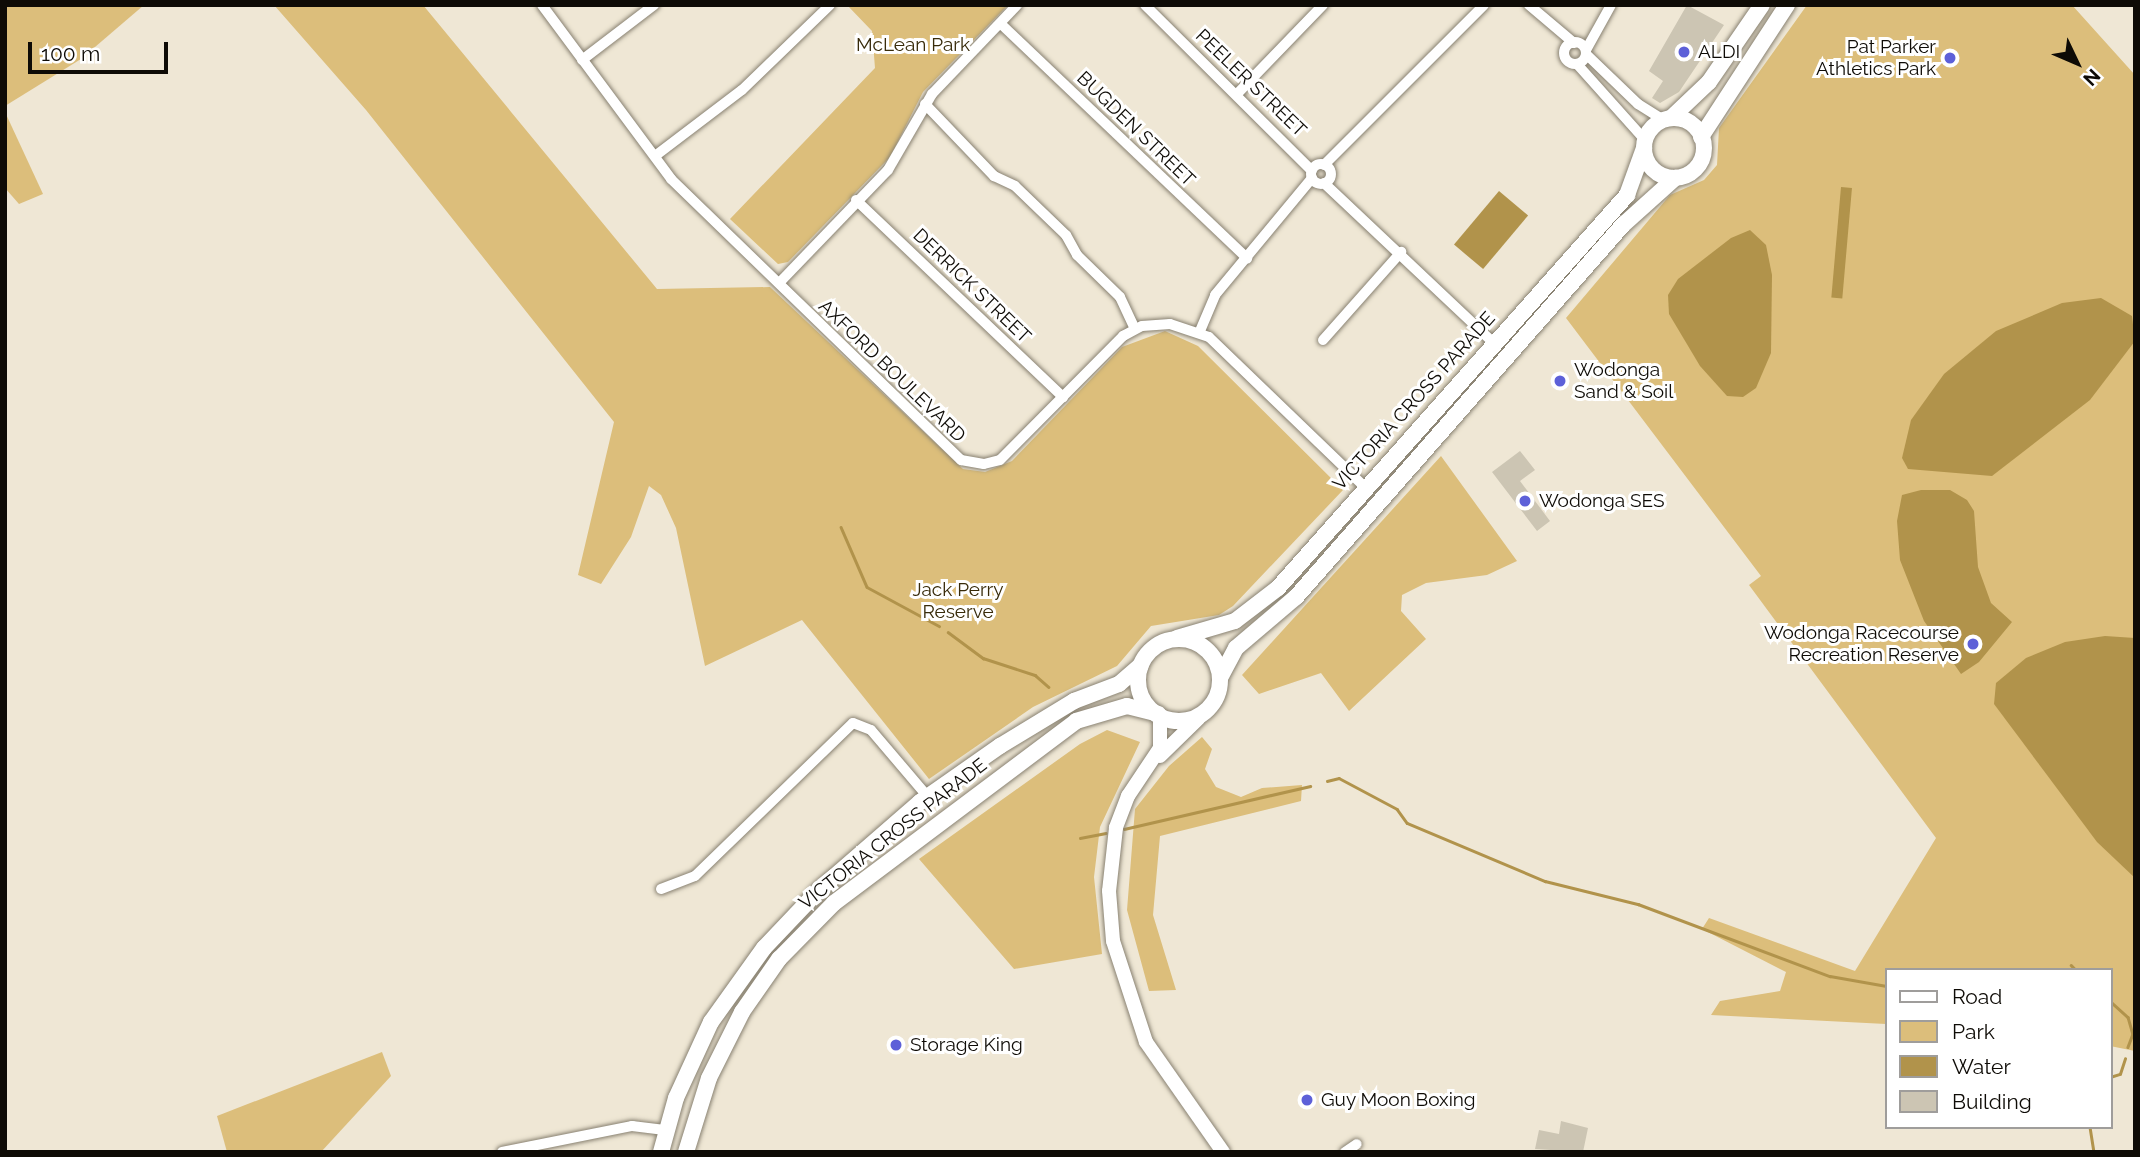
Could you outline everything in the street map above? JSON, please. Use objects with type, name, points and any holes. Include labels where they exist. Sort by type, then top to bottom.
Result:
[{"type":"main road","points":[[1675,178],[1656,172],[1644,144],[1667,119],[1709,82],[1762,5]]},
{"type":"main road","points":[[1220,678],[1207,650],[1177,638],[1154,647],[1140,664],[1141,692],[1159,715],[1182,721],[1199,718],[1214,704],[1220,678],[1236,648],[1296,597],[1624,223],[1675,178],[1699,164],[1701,136],[1787,5]]},
{"type":"main road","points":[[1667,119],[1685,120],[1701,136]]},
{"type":"main road","name":"VICTORIA CROSS PARADE","points":[[1177,638],[1221,628],[1255,608],[1627,195],[1644,144]]},
{"type":"main road","points":[[1464,375],[1480,388]]},
{"type":"main road","points":[[1365,487],[1381,501]]},
{"type":"main road","name":"VICTORIA CROSS PARADE","points":[[661,1152],[691,1061],[742,976],[820,889],[928,797],[1063,707],[1121,683],[1140,664]]},
{"type":"main road","name":"VICTORIA CROSS PARADE","points":[[686,1152],[709,1078],[741,1012],[779,959],[834,903],[1076,721],[1127,706],[1159,715]]},
{"type":"street","name":"AXFORD BOULEVARD","points":[[542,5],[654,156],[740,248],[782,281],[797,302],[961,460],[984,464],[1000,460],[1135,329]]},
{"type":"street","points":[[582,60],[654,5]]},
{"type":"street","points":[[654,156],[742,90],[830,5]]},
{"type":"street","points":[[782,281],[895,161],[925,103],[1017,5]]},
{"type":"street","points":[[1237,94],[1323,5]]},
{"type":"street","points":[[1200,331],[1215,295],[1247,258],[1346,147],[1484,5]]},
{"type":"street","points":[[1529,5],[1551,27],[1586,52],[1638,104],[1667,119]]},
{"type":"street","points":[[1577,64],[1611,5]]},
{"type":"street","name":"PEELER STREET","points":[[1152,8],[1301,157],[1494,343]]},
{"type":"street","name":"BUGDEN STREET","points":[[1001,24],[1247,258]]},
{"type":"street","points":[[1565,52],[1598,25]]},
{"type":"street","points":[[1551,27],[1568,61],[1577,64],[1644,144]]},
{"type":"street","points":[[925,103],[994,176],[1015,187],[1066,235],[1077,255],[1120,297],[1135,329],[1163,323],[1200,331],[1365,487]]},
{"type":"street","name":"DERRICK STREET","points":[[856,200],[1063,397]]},
{"type":"street","points":[[1323,340],[1401,252]]},
{"type":"street","points":[[1159,715],[1164,737],[1150,765],[1128,796],[1116,828],[1110,876],[1113,941],[1146,1042],[1223,1152]]},
{"type":"street","points":[[1150,765],[1199,718]]},
{"type":"street","points":[[661,889],[695,876],[853,723],[871,730],[928,797]]},
{"type":"street","points":[[502,1152],[632,1126],[667,1130]]},
{"type":"street","points":[[1345,1152],[1357,1144]]},
{"type":"green space","points":[[5,5],[144,5],[81,59],[5,106]]},
{"type":"green space","name":"Jack Perry Reserve","points":[[274,5],[423,5],[657,289],[770,287],[963,469],[985,472],[1012,461],[1122,347],[1165,331],[1198,346],[1343,490],[1233,606],[1219,615],[1151,626],[1117,666],[1033,707],[929,779],[802,620],[705,666],[676,528],[661,495],[649,486],[631,537],[601,584],[578,575],[614,422],[366,110]]},
{"type":"green space","name":"McLean Park","points":[[847,5],[1008,5],[923,92],[890,157],[788,262],[778,264],[730,219],[875,68],[872,31]]},
{"type":"green space","name":"Wodonga Racecourse Recreation Reserve","points":[[1807,5],[2072,5],[2135,75],[2135,1051],[2112,1046],[2112,968],[1884,968],[1884,1024],[1711,1015],[1720,1001],[1780,991],[1786,972],[1702,929],[1709,918],[1855,971],[1936,838],[1749,585],[1761,576],[1566,318],[1670,195],[1704,180],[1717,165],[1719,128]]},
{"type":"green space","points":[[5,112],[43,194],[19,204],[5,188]]},
{"type":"green space","points":[[1441,456],[1517,561],[1487,575],[1426,583],[1402,595],[1401,611],[1426,639],[1349,711],[1321,673],[1259,694],[1242,675]]},
{"type":"green space","points":[[1107,730],[1140,742],[1100,827],[1094,877],[1102,954],[1014,969],[919,859],[1080,744]]},
{"type":"green space","points":[[1202,737],[1212,749],[1205,769],[1216,787],[1241,797],[1262,788],[1302,785],[1301,801],[1160,836],[1153,915],[1176,990],[1149,991],[1127,910],[1135,809],[1169,766]]},
{"type":"green space","points":[[382,1052],[391,1076],[321,1152],[227,1152],[217,1116]]},
{"type":"water","points":[[1841,187],[1852,188],[1842,299],[1831,298]]},
{"type":"water","points":[[1499,191],[1528,215],[1483,269],[1454,245]]},
{"type":"water","points":[[1750,230],[1766,245],[1772,275],[1771,353],[1756,388],[1743,397],[1727,396],[1700,366],[1669,314],[1668,295],[1678,279],[1731,238]]},
{"type":"water","points":[[2101,298],[2132,316],[2135,341],[2090,400],[1992,476],[1908,469],[1902,458],[1911,420],[1944,374],[1996,331],[2062,303]]},
{"type":"water","points":[[1921,490],[1950,490],[1967,500],[1974,511],[1978,567],[1991,603],[2012,622],[1979,662],[1961,674],[1924,621],[1900,560],[1897,521],[1902,495]]},
{"type":"water","points":[[2105,636],[2135,638],[2135,878],[2097,842],[1994,704],[1996,683],[2026,658],[2065,642]]},
{"type":"building","name":"ALDI","points":[[1687,5],[1724,25],[1679,92],[1660,103],[1652,98],[1663,81],[1649,71]]},
{"type":"building","name":"Wodonga SES","points":[[1520,451],[1535,470],[1520,481],[1550,521],[1537,531],[1492,472]]},
{"type":"building","points":[[1561,1121],[1588,1128],[1583,1152],[1535,1149],[1539,1130],[1559,1134]]},
{"type":"waterway","points":[[841,527],[867,587],[939,626]]},
{"type":"waterway","points":[[948,632],[983,658],[1035,675],[1049,687]]},
{"type":"waterway","points":[[1327,781],[1339,778],[1397,809],[1407,823],[1545,881],[1638,904],[1830,976],[1884,986]]},
{"type":"waterway","points":[[1124,829],[1310,786]]},
{"type":"waterway","points":[[1080,838],[1106,833]]},
{"type":"waterway","points":[[2071,965],[2074,968]]},
{"type":"waterway","points":[[2112,1003],[2128,1017],[2133,1034],[2128,1047]]},
{"type":"waterway","points":[[2112,1076],[2120,1074],[2125,1059]]},
{"type":"waterway","points":[[2090,1129],[2094,1152]]},
{"type":"place","name":"ALDI","points":[[1684,52]]},
{"type":"place","name":"Pat Parker Athletics Park","points":[[1950,58]]},
{"type":"place","name":"Wodonga Sand & Soil","points":[[1560,381]]},
{"type":"place","name":"Wodonga SES","points":[[1525,501]]},
{"type":"place","name":"Wodonga Racecourse Recreation Reserve","points":[[1973,644]]},
{"type":"place","name":"Storage King","points":[[896,1045]]},
{"type":"place","name":"Guy Moon Boxing","points":[[1307,1100]]}]
